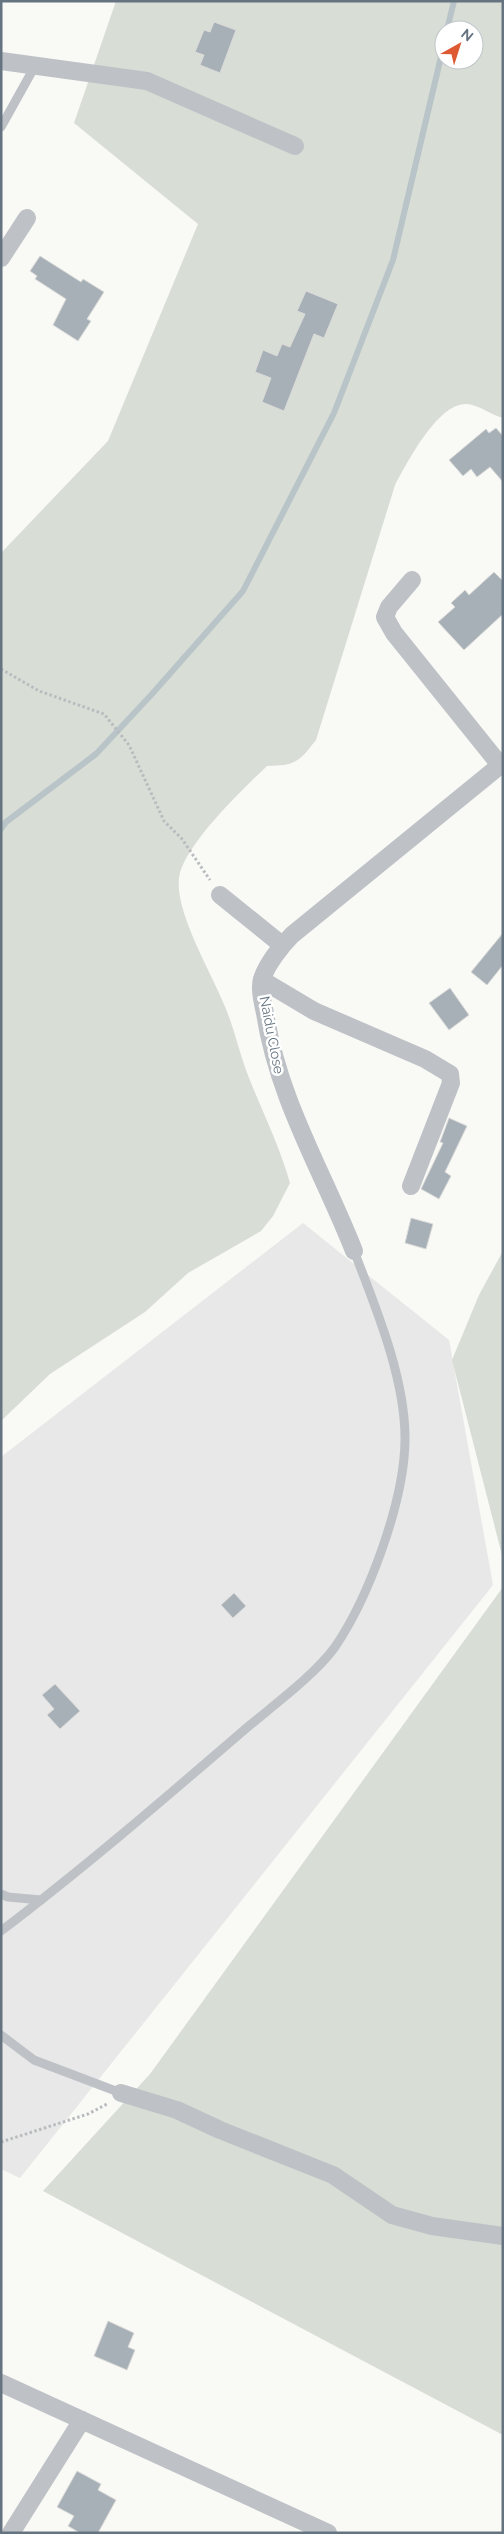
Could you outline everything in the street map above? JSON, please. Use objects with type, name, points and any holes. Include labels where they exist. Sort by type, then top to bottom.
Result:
[{"type":"street","points":[[1,61],[147,81],[295,146]]},
{"type":"street","points":[[1,258],[27,218]]},
{"type":"street","points":[[412,580],[389,606],[386,617],[394,634],[502,764]]},
{"type":"street","name":"Naidu Close","points":[[354,1251],[297,1122],[279,1076],[267,1026],[262,980],[282,944],[502,764]]},
{"type":"street","points":[[220,895],[282,944]]},
{"type":"street","points":[[262,980],[314,1011],[424,1059],[450,1074],[451,1083],[410,1186]]},
{"type":"street","points":[[121,2093],[178,2110],[220,2130],[333,2175],[392,2215],[432,2226],[503,2236]]},
{"type":"street","points":[[1,2383],[328,2533]]},
{"type":"street","points":[[11,2533],[82,2420]]},
{"type":"lane","points":[[1,127],[35,66]]},
{"type":"lane","points":[[1,1931],[193,1774],[314,1669],[334,1648],[357,1609],[376,1566],[391,1518],[404,1465],[405,1440],[402,1410],[391,1353],[354,1251]]},
{"type":"lane","points":[[1,1894],[8,1897],[41,1900]]},
{"type":"lane","points":[[1,2036],[34,2060],[121,2093]]},
{"type":"path","points":[[1,669],[39,691],[104,714],[128,745],[164,820],[182,839],[220,895]]},
{"type":"path","points":[[1,2142],[88,2114],[105,2106],[121,2093]]},
{"type":"shaded area","points":[[116,1],[503,1],[503,418],[472,405],[456,406],[435,423],[415,449],[395,485],[316,740],[305,754],[296,761],[284,765],[267,766],[244,789],[202,835],[191,850],[179,878],[179,892],[188,924],[227,1011],[245,1069],[276,1143],[290,1183],[273,1216],[261,1231],[188,1273],[145,1312],[50,1374],[1,1421],[1,553],[108,441],[198,224],[74,123]]},
{"type":"shaded area","points":[[303,1223],[449,1340],[493,1585],[20,2178],[1,2169],[1,1457]]},
{"type":"shaded area","points":[[503,1251],[503,1559],[452,1360],[479,1295]]},
{"type":"shaded area","points":[[503,1587],[503,2435],[43,2191],[150,2074]]},
{"type":"building","points":[[214,22],[236,30],[220,73],[200,65],[204,55],[195,52],[204,30],[210,32]]},
{"type":"building","points":[[40,256],[81,282],[83,279],[104,292],[87,319],[91,321],[78,341],[53,325],[66,299],[35,279],[37,276],[30,271]]},
{"type":"building","points":[[306,291],[338,304],[324,338],[314,334],[284,411],[262,402],[271,378],[255,372],[263,350],[277,356],[282,344],[290,347],[305,314],[297,311]]},
{"type":"building","points":[[496,428],[503,436],[503,482],[490,467],[477,477],[471,469],[463,476],[449,460],[486,429],[489,433]]},
{"type":"building","points":[[494,572],[503,581],[503,614],[464,650],[438,622],[455,607],[451,603],[465,590],[469,595]]},
{"type":"building","points":[[503,933],[503,965],[487,985],[471,972]]},
{"type":"building","points":[[450,988],[469,1015],[449,1030],[429,1003]]},
{"type":"building","points":[[449,1118],[467,1126],[445,1172],[451,1176],[439,1199],[421,1189],[443,1143],[440,1142]]},
{"type":"building","points":[[411,1218],[433,1224],[426,1249],[405,1243]]},
{"type":"building","points":[[234,1593],[246,1606],[233,1618],[221,1605]]},
{"type":"building","points":[[55,1684],[80,1711],[60,1729],[47,1715],[54,1709],[42,1695]]},
{"type":"building","points":[[108,2321],[134,2333],[128,2347],[135,2350],[127,2370],[94,2356]]},
{"type":"building","points":[[77,2471],[101,2484],[98,2490],[116,2500],[98,2533],[80,2533],[68,2526],[74,2516],[57,2507]]},
{"type":"waterway","points":[[449,20],[454,1]]},
{"type":"waterway","points":[[1,829],[6,822],[96,754],[243,591],[334,413],[393,260],[438,70]]}]
